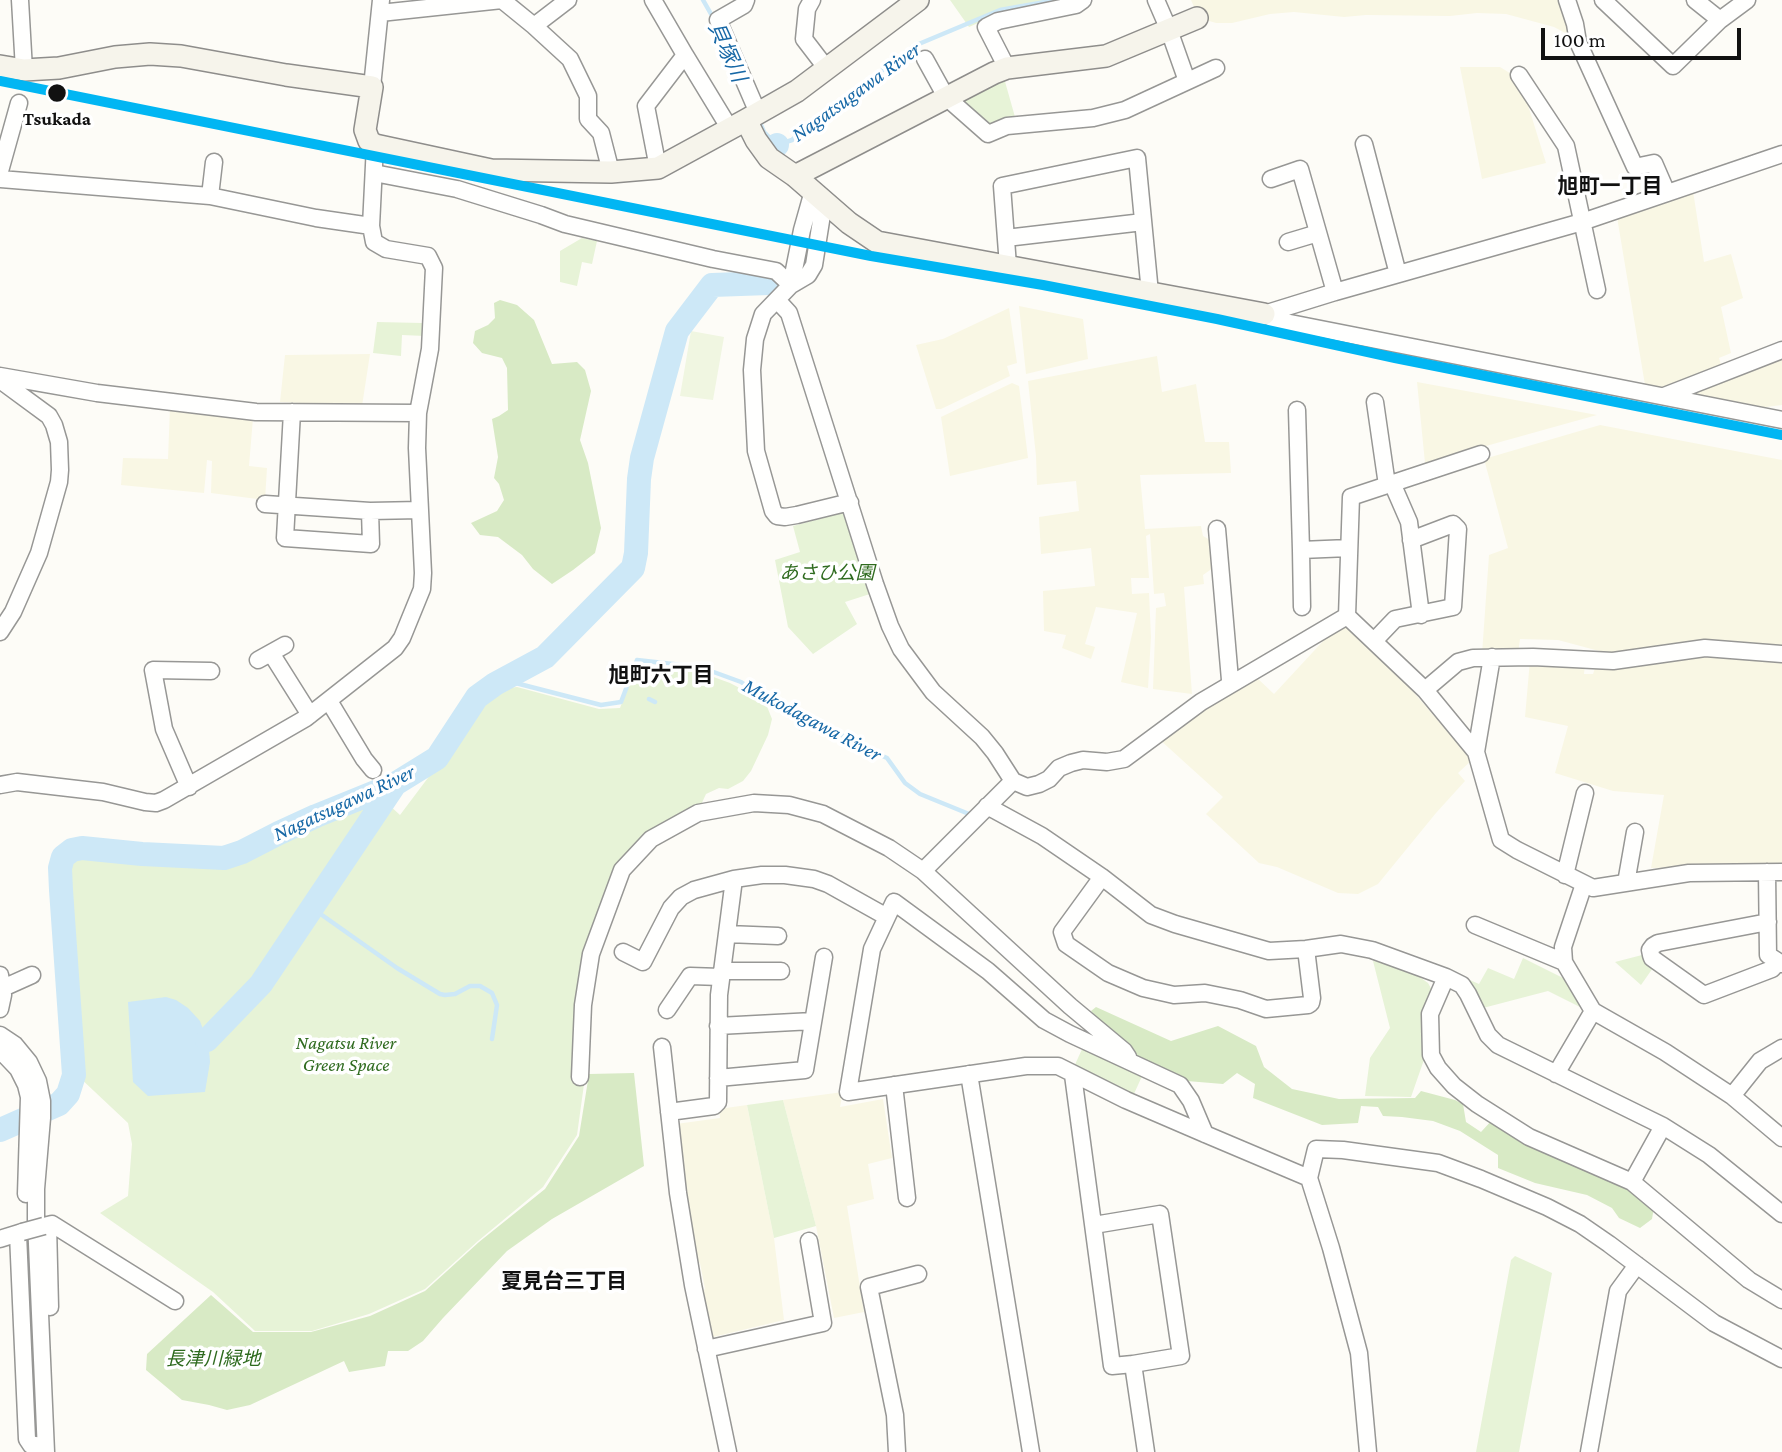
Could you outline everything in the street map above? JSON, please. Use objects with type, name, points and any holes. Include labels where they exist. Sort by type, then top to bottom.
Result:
[{"type":"street","points":[[20,0],[24,70]]},
{"type":"street","points":[[611,172],[601,132],[588,119],[588,96],[570,59],[502,0],[381,6],[365,130],[369,141],[375,145],[491,170],[611,172],[658,168],[745,121],[797,91],[918,0]]},
{"type":"street","points":[[534,26],[568,0]]},
{"type":"street","points":[[653,0],[685,55],[745,121],[769,158],[795,176],[849,223],[877,242],[1264,314],[1275,320],[1782,420]]},
{"type":"street","points":[[745,121],[718,20],[744,5],[746,0]]},
{"type":"street","points":[[812,0],[807,9],[804,39],[827,69]]},
{"type":"street","points":[[1007,68],[986,27],[998,21],[1076,5],[1083,0]]},
{"type":"street","points":[[1156,0],[1187,82]]},
{"type":"street","points":[[1567,0],[1578,42],[1635,167],[1654,163],[1667,193]]},
{"type":"street","points":[[1603,0],[1673,66],[1720,20],[1747,0]]},
{"type":"street","points":[[1695,0],[1720,20]]},
{"type":"street","points":[[795,176],[994,73],[1007,68],[1106,56],[1197,18]]},
{"type":"street","points":[[0,66],[24,70],[59,68],[114,57],[150,54],[181,56],[286,75],[372,86]]},
{"type":"street","points":[[658,168],[646,106],[685,55]]},
{"type":"street","points":[[925,59],[946,97],[988,134],[1007,126],[1093,118],[1125,110],[1216,68]]},
{"type":"street","points":[[1519,75],[1566,145],[1597,290]]},
{"type":"street","points":[[0,171],[19,103]]},
{"type":"street","points":[[1364,144],[1398,274]]},
{"type":"street","points":[[0,785],[17,782],[103,792],[156,803],[189,787],[310,715],[395,648],[402,638],[422,589],[418,412],[430,349],[434,268],[428,256],[386,249],[374,243],[370,226],[375,145]]},
{"type":"street","points":[[1264,314],[1582,222],[1782,154]]},
{"type":"street","points":[[1008,266],[1002,186],[1136,159],[1150,293]]},
{"type":"street","points":[[210,196],[214,162]]},
{"type":"street","points":[[1272,179],[1300,169],[1335,292]]},
{"type":"street","points":[[374,173],[457,190],[565,224],[776,271],[791,285]]},
{"type":"street","points":[[0,179],[210,196],[370,226]]},
{"type":"street","points":[[818,197],[802,230],[791,285],[763,314],[755,339],[752,370],[756,451],[773,511],[777,516],[785,517],[850,502]]},
{"type":"street","points":[[1006,238],[1143,222]]},
{"type":"street","points":[[1288,242],[1318,233]]},
{"type":"street","points":[[777,300],[789,313],[876,584],[901,649],[933,692],[989,745],[1013,781],[1027,786],[1039,784],[1049,779],[1059,768],[1071,763],[1124,759],[1201,702],[1347,616]]},
{"type":"street","points":[[1662,397],[1782,350]]},
{"type":"street","points":[[0,378],[256,412],[418,412]]},
{"type":"street","points":[[0,378],[49,416],[59,442],[60,470],[39,553],[13,612],[0,632]]},
{"type":"street","points":[[1375,402],[1390,484],[1409,522],[1421,615]]},
{"type":"street","points":[[1297,410],[1302,607]]},
{"type":"street","points":[[292,412],[285,538],[371,544],[370,511]]},
{"type":"street","points":[[1347,616],[1350,497],[1481,454]]},
{"type":"street","points":[[265,504],[370,511],[420,510]]},
{"type":"street","points":[[1374,640],[1395,619],[1452,607],[1458,529],[1453,524],[1411,540]]},
{"type":"street","points":[[1217,529],[1232,683]]},
{"type":"street","points":[[1301,550],[1349,548]]},
{"type":"street","points":[[1347,616],[1425,690],[1476,752],[1501,840],[1508,845],[1593,888],[1689,873],[1774,872],[1768,922],[1768,955],[1780,963],[1772,969],[1703,995],[1653,958],[1650,950],[1653,946],[1768,922]]},
{"type":"street","points":[[1425,690],[1458,662],[1473,658],[1533,657],[1613,661],[1705,649],[1782,654]]},
{"type":"street","points":[[271,653],[310,715]]},
{"type":"street","points":[[1476,752],[1492,657]]},
{"type":"street","points":[[189,787],[164,729],[153,670],[211,671]]},
{"type":"street","points":[[329,701],[373,770]]},
{"type":"street","points":[[923,871],[1013,781]]},
{"type":"street","points":[[1565,875],[1585,793]]},
{"type":"street","points":[[580,1077],[583,1005],[590,954],[622,870],[651,839],[670,827],[698,813],[754,803],[789,805],[823,814],[889,848],[923,871],[1070,1006],[1124,1051],[1131,1063]]},
{"type":"street","points":[[987,806],[1042,835],[1152,915],[1175,924],[1269,951],[1341,944],[1373,950],[1446,976],[1462,985],[1488,1035],[1498,1045],[1663,1126],[1779,1205]]},
{"type":"street","points":[[1626,883],[1635,832]]},
{"type":"street","points":[[623,952],[643,962],[671,908],[681,897],[694,890],[734,879],[762,875],[814,879],[887,917]]},
{"type":"street","points":[[1102,877],[1062,932],[1066,944],[1108,973],[1143,988],[1174,995],[1205,993],[1240,1000],[1266,1009],[1308,1005],[1311,998],[1306,949]]},
{"type":"street","points":[[669,1112],[714,1106],[718,1102],[719,995],[734,879]]},
{"type":"street","points":[[1584,884],[1563,947],[1564,962],[1593,1011],[1665,1052],[1732,1096],[1782,1138]]},
{"type":"street","points":[[1205,1134],[1191,1101],[1180,1085],[1044,1020],[988,971],[894,902],[872,949],[848,1092],[1026,1066],[1058,1066],[1126,1100],[1205,1134],[1309,1178]]},
{"type":"street","points":[[1475,925],[1564,962]]},
{"type":"street","points":[[727,934],[778,936]]},
{"type":"street","points":[[718,1078],[805,1070],[824,957]]},
{"type":"street","points":[[667,1010],[690,976],[781,971]]},
{"type":"street","points":[[0,1009],[1,981],[32,975]]},
{"type":"street","points":[[1446,976],[1430,1014],[1431,1055],[1438,1068],[1454,1086],[1529,1137],[1632,1182],[1749,1280],[1782,1300]]},
{"type":"street","points":[[1556,1074],[1593,1011]]},
{"type":"street","points":[[719,1026],[813,1021]]},
{"type":"street","points":[[0,1035],[15,1045],[29,1062],[38,1081],[35,1121],[26,1158],[26,1223],[41,1448]]},
{"type":"street","points":[[662,1047],[678,1192],[706,1349],[728,1452]]},
{"type":"street","points":[[1732,1096],[1760,1062],[1782,1048]]},
{"type":"street","points":[[0,1050],[19,1069],[36,1104]]},
{"type":"street","points":[[969,1074],[1031,1452]]},
{"type":"street","points":[[1073,1074],[1112,1366],[1181,1356],[1160,1214],[1094,1225]]},
{"type":"street","points":[[894,1085],[907,1198]]},
{"type":"street","points":[[1632,1182],[1663,1126]]},
{"type":"street","points":[[1368,1452],[1359,1353],[1309,1178],[1316,1149],[1438,1163],[1547,1207],[1580,1224],[1714,1323],[1782,1359]]},
{"type":"street","points":[[0,1239],[52,1224],[175,1301]]},
{"type":"street","points":[[20,1233],[27,1439],[32,1445],[41,1448],[56,1436],[46,1226]]},
{"type":"street","points":[[706,1349],[823,1323],[809,1241]]},
{"type":"street","points":[[1589,1452],[1618,1291],[1637,1265]]},
{"type":"street","points":[[897,1452],[895,1415],[869,1287],[918,1274]]},
{"type":"street","points":[[1133,1364],[1146,1452]]},
{"type":"shaded area","points":[[1191,0],[1563,0],[1571,36],[1554,27],[1506,14],[1344,17],[1294,12],[1270,14],[1232,23],[1216,23],[1199,18]]},
{"type":"shaded area","points":[[1460,67],[1500,67],[1513,75],[1523,89],[1546,163],[1482,179]]},
{"type":"shaded area","points":[[1693,191],[1704,262],[1731,254],[1743,298],[1721,307],[1731,353],[1719,358],[1722,368],[1657,390],[1645,385],[1617,217]]},
{"type":"shaded area","points":[[1019,306],[1083,319],[1088,359],[1026,374]]},
{"type":"shaded area","points":[[1009,308],[1017,363],[1007,366],[1010,376],[936,409],[916,345],[943,339]]},
{"type":"shaded area","points":[[370,354],[362,406],[280,402],[285,355]]},
{"type":"shaded area","points":[[1782,355],[1782,405],[1750,409],[1685,397],[1685,391]]},
{"type":"shaded area","points":[[1157,356],[1162,392],[1196,384],[1205,442],[1229,442],[1231,473],[1140,475],[1145,529],[1201,526],[1203,536],[1212,541],[1213,568],[1203,575],[1204,584],[1184,587],[1192,694],[1153,689],[1156,608],[1166,606],[1164,593],[1154,594],[1150,534],[1146,536],[1149,578],[1131,578],[1132,594],[1149,593],[1151,637],[1148,688],[1121,682],[1137,613],[1096,607],[1085,644],[1095,647],[1091,659],[1062,648],[1066,635],[1044,631],[1043,591],[1095,586],[1091,548],[1041,554],[1039,517],[1079,511],[1076,481],[1037,485],[1028,381]]},
{"type":"shaded area","points":[[1417,382],[1597,415],[1425,463]]},
{"type":"shaded area","points":[[1012,383],[1019,386],[1028,458],[950,476],[941,417]]},
{"type":"shaded area","points":[[170,407],[253,418],[249,466],[267,468],[265,500],[211,493],[212,461],[207,460],[204,493],[121,485],[123,458],[168,459]]},
{"type":"shaded area","points":[[1600,425],[1782,460],[1782,650],[1618,656],[1558,640],[1520,639],[1518,653],[1482,654],[1489,555],[1508,548],[1484,459]]},
{"type":"shaded area","points":[[1338,625],[1347,625],[1410,688],[1472,760],[1458,773],[1465,781],[1378,884],[1358,894],[1338,893],[1277,867],[1259,863],[1206,814],[1223,797],[1159,739],[1204,703],[1255,676],[1274,694]]},
{"type":"shaded area","points":[[1706,652],[1782,657],[1782,865],[1651,868],[1664,795],[1613,791],[1555,773],[1568,726],[1525,717],[1530,660],[1585,663],[1584,674],[1593,674],[1596,665]]},
{"type":"shaded area","points":[[843,1092],[840,1107],[883,1099],[892,1158],[868,1164],[874,1199],[847,1206],[864,1312],[834,1318],[816,1226],[783,1100]]},
{"type":"shaded area","points":[[747,1105],[774,1238],[784,1320],[709,1338],[700,1294],[705,1289],[700,1263],[694,1262],[676,1124],[720,1118],[719,1109]]},
{"type":"green space","points":[[950,0],[1070,0],[996,15],[969,27]]},
{"type":"green space","points":[[1004,78],[1015,117],[992,124],[985,123],[962,104],[962,95]]},
{"type":"green space","points":[[582,238],[597,241],[592,264],[582,262],[577,286],[560,282],[560,251]]},
{"type":"green space","points":[[500,300],[517,305],[534,320],[552,364],[577,362],[585,370],[591,391],[580,440],[588,463],[601,528],[595,553],[552,584],[533,569],[522,555],[498,537],[480,535],[471,523],[497,511],[504,500],[494,478],[498,457],[492,419],[508,410],[507,368],[502,358],[482,353],[473,343],[475,331],[495,318],[494,303]]},
{"type":"green space","points":[[377,322],[422,323],[425,336],[402,335],[401,356],[373,353]]},
{"type":"green space","points":[[691,331],[724,337],[713,400],[680,396]]},
{"type":"green space","name":"あさひ公園","points":[[845,512],[873,593],[845,602],[857,624],[813,654],[788,627],[775,560],[800,552],[793,526]]},
{"type":"green space","name":"Nagatsu River Green Space","points":[[636,664],[697,671],[730,683],[766,704],[772,719],[768,735],[751,771],[743,781],[728,789],[719,788],[706,794],[700,807],[646,838],[586,954],[585,1077],[577,1135],[543,1187],[425,1289],[369,1314],[312,1331],[255,1331],[213,1292],[100,1213],[128,1196],[132,1144],[128,1123],[78,1076],[66,867],[68,861],[72,856],[85,852],[225,856],[376,793],[400,815],[491,694],[517,687],[599,709],[620,708]]},
{"type":"green space","points":[[1642,955],[1655,965],[1641,985],[1615,962]]},
{"type":"green space","points":[[1523,958],[1567,980],[1584,1009],[1548,991],[1483,1008],[1456,974],[1479,984],[1488,968],[1514,979]]},
{"type":"green space","points":[[1373,961],[1414,973],[1428,983],[1432,990],[1421,1014],[1426,1054],[1411,1097],[1365,1096],[1370,1058],[1390,1028]]},
{"type":"green space","points":[[1096,1007],[1171,1041],[1218,1026],[1256,1046],[1264,1067],[1292,1089],[1339,1099],[1415,1098],[1421,1091],[1455,1100],[1463,1104],[1466,1122],[1481,1132],[1493,1119],[1625,1182],[1654,1207],[1652,1219],[1640,1228],[1619,1218],[1612,1208],[1587,1195],[1535,1183],[1498,1168],[1498,1155],[1460,1131],[1433,1121],[1383,1116],[1378,1107],[1361,1106],[1358,1123],[1322,1125],[1253,1098],[1255,1084],[1237,1073],[1223,1084],[1187,1081],[1168,1076],[1133,1058],[1091,1011]]},
{"type":"green space","points":[[1083,1047],[1143,1074],[1133,1096],[1073,1069]]},
{"type":"green space","name":"長津川緑地","points":[[634,1073],[644,1166],[552,1219],[507,1251],[423,1341],[408,1351],[388,1351],[385,1366],[349,1372],[344,1361],[250,1405],[227,1410],[182,1400],[146,1370],[147,1354],[211,1295],[253,1332],[311,1332],[370,1316],[425,1291],[479,1242],[545,1189],[579,1136],[589,1074]]},
{"type":"green space","points":[[783,1100],[816,1226],[774,1238],[747,1105]]},
{"type":"green space","points":[[1515,1256],[1552,1273],[1519,1452],[1476,1452],[1511,1260]]},
{"type":"water","points":[[166,997],[188,1008],[200,1021],[209,1049],[210,1062],[205,1092],[148,1096],[133,1082],[128,1002]]},
{"type":"waterway","name":"貝塚川","points":[[703,0],[715,21]]},
{"type":"waterway","name":"Nagatsugawa River","points":[[761,125],[777,145],[792,140],[914,46],[1000,10],[1056,0]]},
{"type":"waterway","name":"Nagatsugawa River","points":[[0,1130],[59,1104],[68,1094],[74,1075],[61,890],[60,868],[63,857],[72,850],[82,848],[224,858],[395,784],[437,758],[477,697],[545,657],[633,568],[642,458],[677,331],[712,285],[769,283]]},
{"type":"waterway","name":"Mukodagawa River","points":[[504,680],[601,705],[621,702],[637,660],[700,667],[741,682],[760,695],[785,704],[856,744],[887,758],[905,783],[920,794],[969,814]]},
{"type":"waterway","points":[[649,699],[655,702]]},
{"type":"waterway","points":[[207,1040],[261,984],[395,784]]},
{"type":"waterway","points":[[312,908],[397,968],[440,994],[455,994],[470,986],[480,986],[492,993],[497,1005],[492,1039]]},
{"type":"transit line","points":[[0,81],[871,256],[1043,285],[1217,319],[1395,358],[1782,435]]},
{"type":"place","name":"Tsukada","points":[[57,93]]},
{"type":"district","name":"旭町一丁目","points":[[1610,187]]},
{"type":"district","name":"旭町六丁目","points":[[661,676]]},
{"type":"district","name":"夏見台三丁目","points":[[564,1282]]}]
